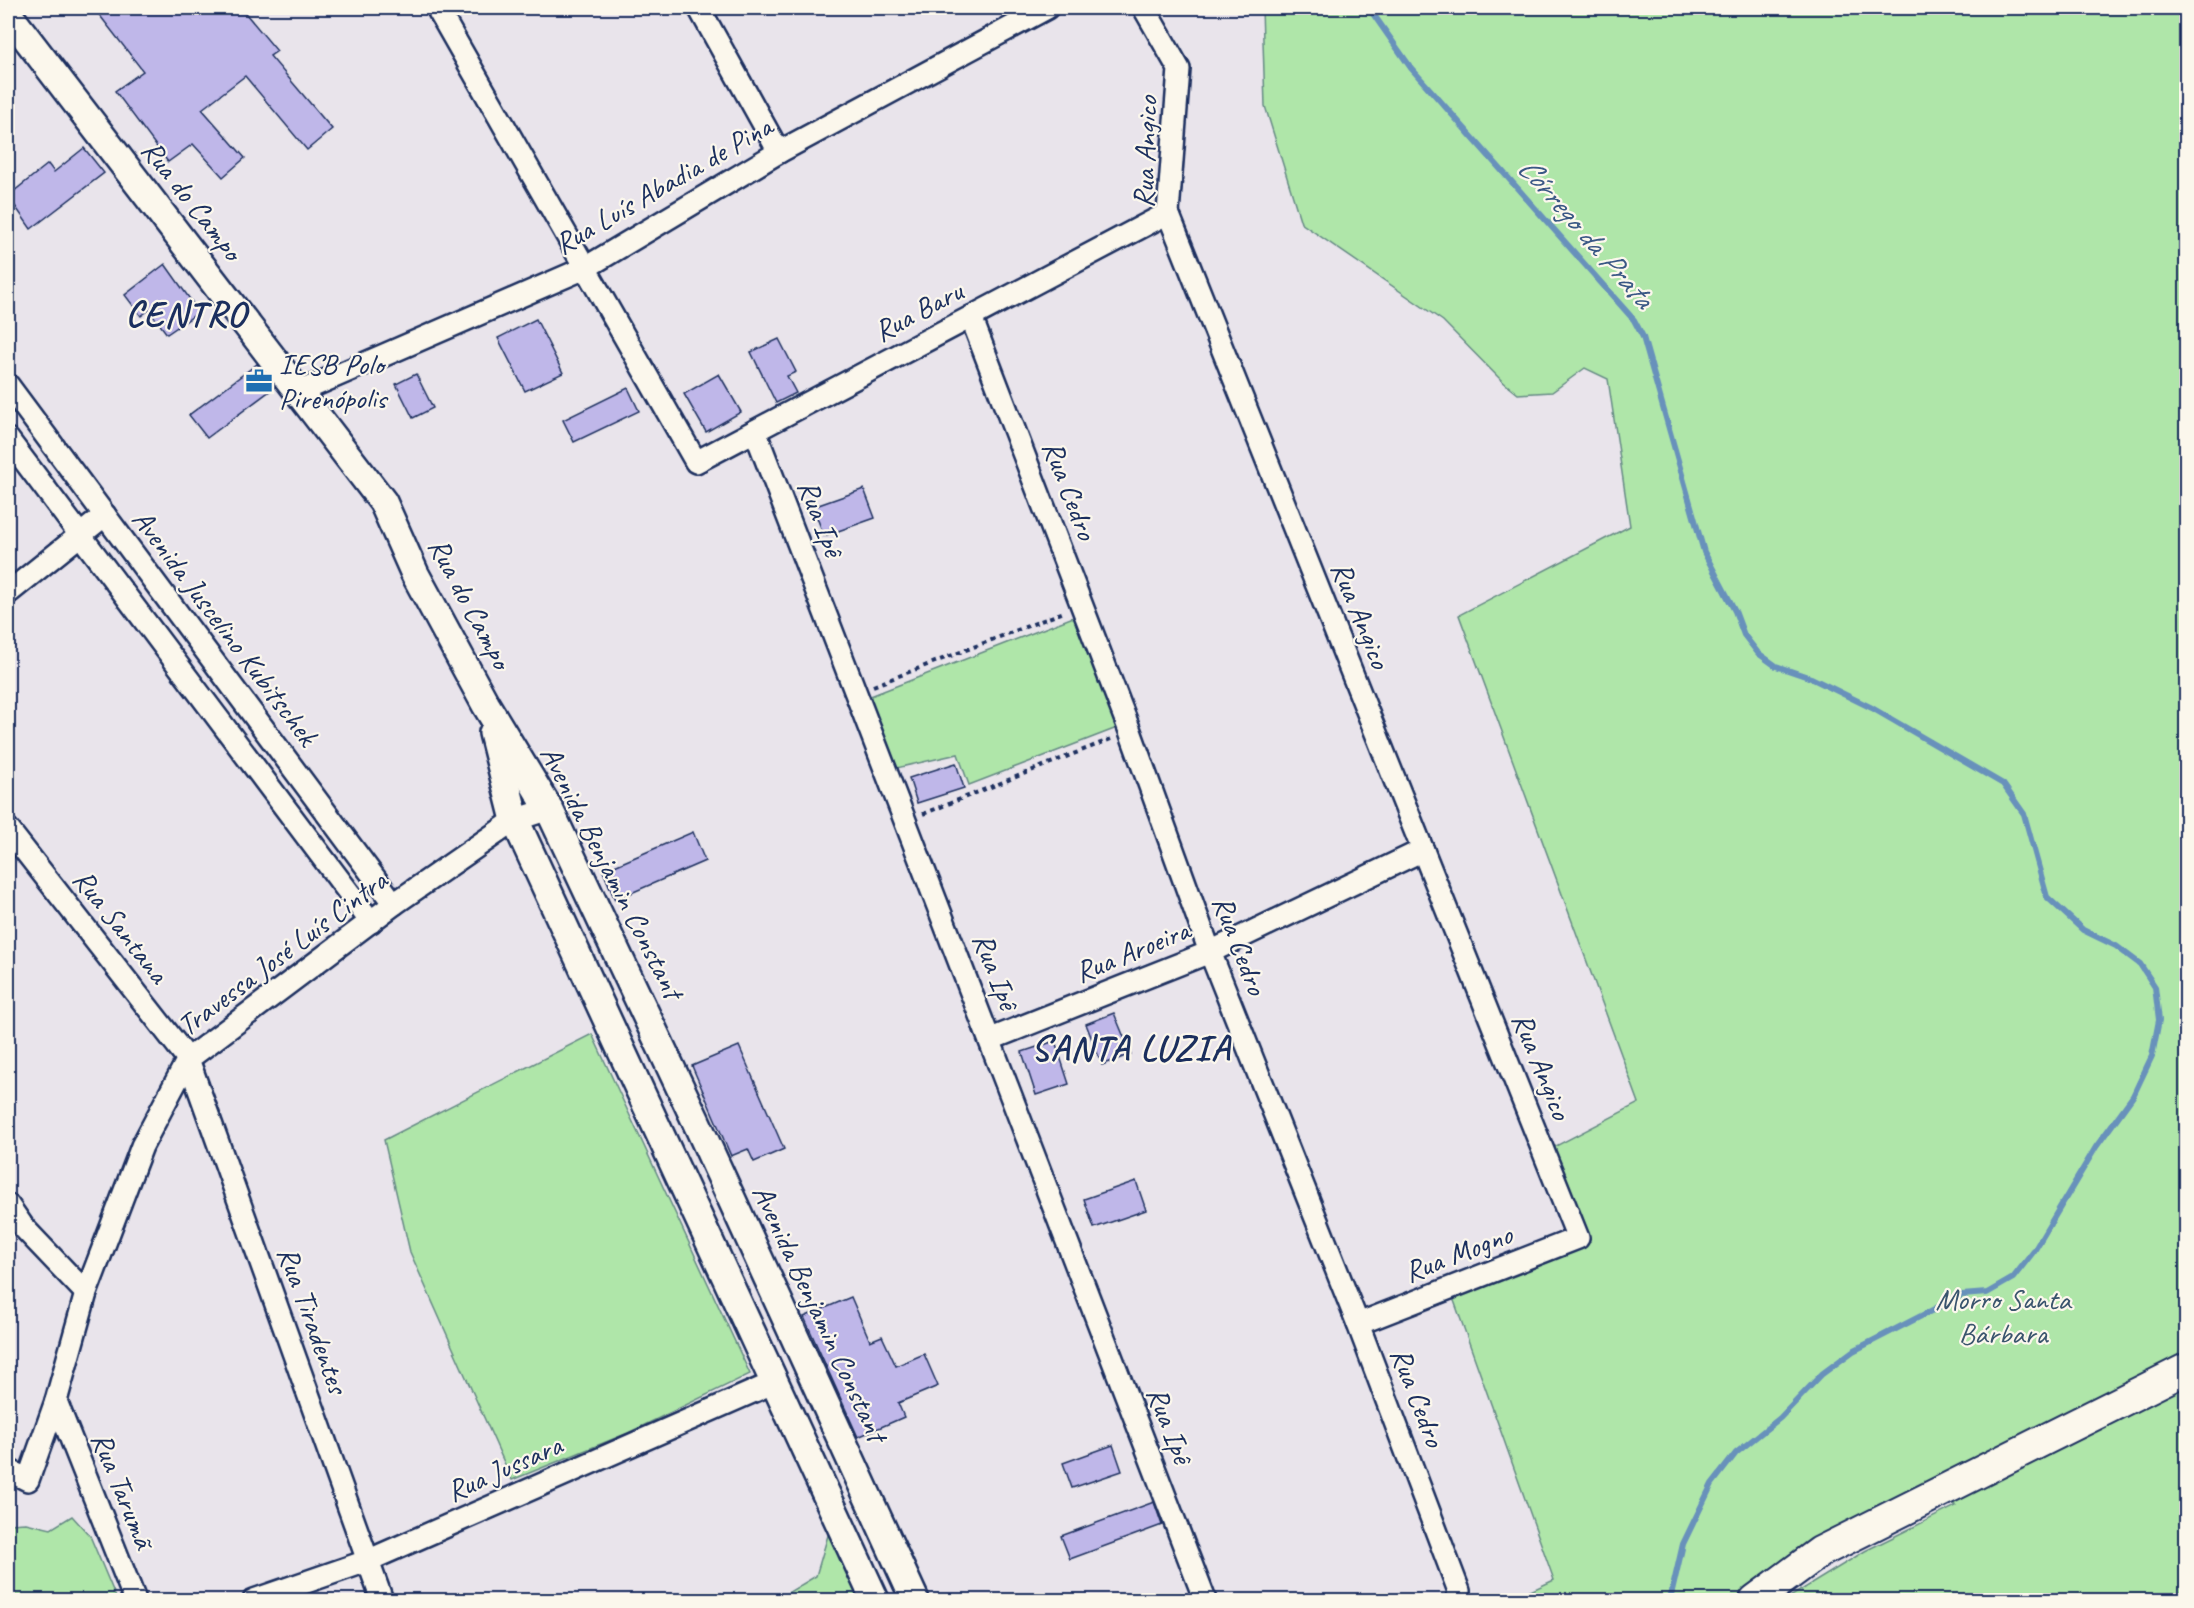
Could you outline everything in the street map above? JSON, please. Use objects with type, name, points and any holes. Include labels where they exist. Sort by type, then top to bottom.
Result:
[{"type":"main road","points":[[1755,1600],[1820,1552],[2187,1368]]},
{"type":"street","points":[[436,8],[585,268]]},
{"type":"street","points":[[699,8],[779,152]]},
{"type":"street","name":"Rua Luís Abadia de Pina","points":[[299,392],[585,268],[779,152],[1047,8]]},
{"type":"street","name":"Rua Angico","points":[[1144,8],[1179,69],[1168,213],[1578,1238]]},
{"type":"street","name":"Rua do Campo","points":[[8,14],[382,502],[415,574],[486,705]]},
{"type":"street","name":"Rua Baru","points":[[585,268],[696,462],[1168,213]]},
{"type":"street","name":"Rua Cedro","points":[[971,317],[1130,731],[1210,952],[1358,1324],[1458,1596]]},
{"type":"street","name":"Avenida Juscelino Kubitschek","points":[[8,385],[394,904]]},
{"type":"street","name":"Rua Ipê","points":[[755,431],[991,1039],[1205,1600]]},
{"type":"street","name":"Avenida Juscelino Kubitschek","points":[[8,439],[371,922]]},
{"type":"street","points":[[8,593],[105,515]]},
{"type":"street","points":[[182,672],[207,653]]},
{"type":"street","name":"Avenida Benjamin Constant","points":[[486,705],[549,809],[695,1119],[915,1600]]},
{"type":"street","name":"Avenida Benjamin Constant","points":[[486,705],[514,820],[874,1600]]},
{"type":"street","name":"Travessa José Luís Cintra","points":[[8,1470],[28,1480],[56,1401],[86,1293],[142,1146],[188,1059],[394,904],[514,820],[549,809]]},
{"type":"street","name":"Rua Santana","points":[[8,829],[188,1059]]},
{"type":"street","name":"Rua Aroeira","points":[[991,1039],[1210,952],[1423,850]]},
{"type":"street","name":"Rua Tiradentes","points":[[188,1059],[382,1600]]},
{"type":"street","points":[[660,1135],[695,1119]]},
{"type":"street","points":[[8,1205],[24,1228],[86,1293]]},
{"type":"street","name":"Rua Mogno","points":[[1358,1324],[1578,1238]]},
{"type":"street","name":"Rua Jussara","points":[[254,1600],[367,1561],[774,1382]]},
{"type":"street","name":"Rua Tarumã","points":[[56,1401],[135,1600]]},
{"type":"path","points":[[856,693],[1082,605]]},
{"type":"path","points":[[906,820],[1130,731]]},
{"type":"green space","name":"Morro Santa Bárbara","points":[[1262,8],[2186,8],[2186,1600],[1785,1600],[1865,1551],[1956,1506],[1936,1492],[1751,1600],[1511,1600],[1554,1580],[1452,1295],[1586,1239],[1550,1149],[1639,1103],[1459,615],[1630,526],[1608,379],[1585,368],[1552,392],[1518,394],[1502,381],[1443,321],[1301,223],[1265,106]]},
{"type":"green space","points":[[1076,616],[1122,726],[969,785],[958,754],[897,768],[868,697]]},
{"type":"green space","points":[[592,1034],[750,1374],[628,1433],[512,1480],[410,1252],[384,1140]]},
{"type":"green space","points":[[72,1516],[90,1536],[117,1600],[8,1600],[8,1524],[26,1523],[51,1529]]},
{"type":"green space","points":[[829,1532],[860,1600],[776,1600],[816,1576]]},
{"type":"building","points":[[94,8],[241,8],[277,51],[270,56],[332,129],[307,150],[245,76],[202,109],[245,158],[223,177],[193,144],[168,162],[115,91],[143,71]]},
{"type":"building","points":[[84,148],[104,173],[31,229],[8,196],[48,164],[54,172]]},
{"type":"building","points":[[165,264],[199,312],[167,334],[149,310],[141,316],[125,295]]},
{"type":"building","points":[[536,319],[563,373],[525,391],[498,338]]},
{"type":"building","points":[[779,339],[796,372],[787,376],[796,393],[776,403],[751,352]]},
{"type":"building","points":[[257,364],[275,387],[207,438],[189,415]]},
{"type":"building","points":[[416,374],[433,408],[413,418],[396,384]]},
{"type":"building","points":[[719,374],[741,412],[706,432],[684,394]]},
{"type":"building","points":[[628,388],[639,411],[574,442],[563,420]]},
{"type":"building","points":[[864,489],[875,518],[824,536],[813,507]]},
{"type":"building","points":[[956,763],[964,788],[917,803],[909,778]]},
{"type":"building","points":[[693,832],[705,861],[615,900],[603,871]]},
{"type":"building","points":[[1114,1013],[1131,1054],[1102,1065],[1086,1024]]},
{"type":"building","points":[[1055,1041],[1069,1084],[1036,1095],[1022,1052]]},
{"type":"building","points":[[739,1046],[784,1149],[754,1162],[748,1149],[731,1156],[692,1066]]},
{"type":"building","points":[[1136,1181],[1146,1210],[1094,1228],[1084,1199]]},
{"type":"building","points":[[851,1297],[870,1341],[882,1336],[896,1366],[924,1354],[938,1386],[898,1403],[904,1417],[858,1437],[804,1317]]},
{"type":"building","points":[[1113,1445],[1122,1471],[1072,1488],[1063,1463]]},
{"type":"building","points":[[1154,1502],[1162,1525],[1070,1559],[1061,1536]]},
{"type":"waterway","name":"Córrego da Prata","points":[[1369,8],[1411,68],[1634,320],[1643,337],[1704,552],[1735,611],[1744,635],[1758,653],[1776,666],[1811,678],[1872,708],[2003,784],[2024,814],[2047,897],[2083,930],[2116,946],[2140,964],[2155,987],[2159,1020],[2152,1056],[2133,1096],[2096,1147],[2034,1251],[2013,1278],[1987,1293],[1962,1295],[1853,1351],[1822,1374],[1780,1418],[1736,1453],[1712,1484],[1683,1544],[1670,1600]]},
{"type":"place","name":"IESB Polo Pirenópolis","points":[[259,381]]},
{"type":"district","name":"CENTRO","points":[[186,314]]},
{"type":"district","name":"SANTA LUZIA","points":[[1131,1048]]}]
